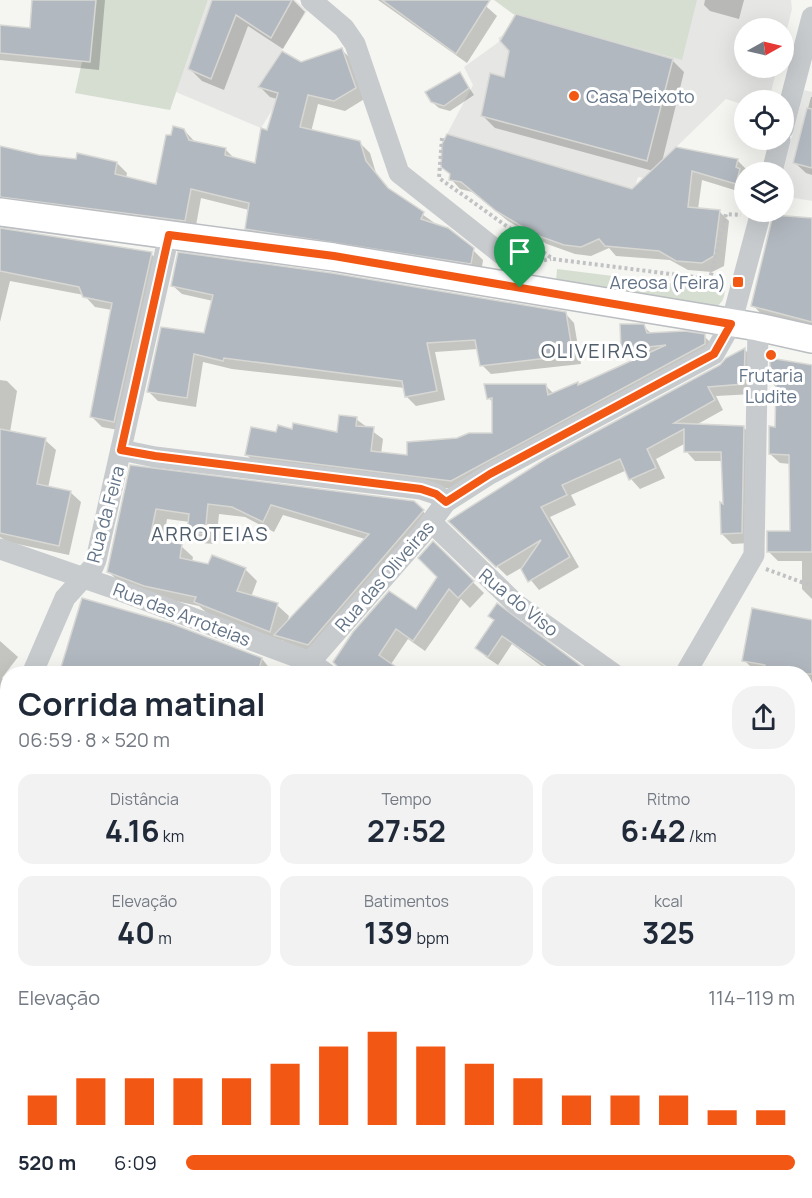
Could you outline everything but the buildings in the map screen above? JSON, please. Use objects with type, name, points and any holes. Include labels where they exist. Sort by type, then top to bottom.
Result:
[{"type":"main road","points":[[0,212],[334,256],[758,327],[812,339]]},
{"type":"street","points":[[311,0],[344,28],[355,44],[399,173],[509,260],[518,272],[520,288]]},
{"type":"street","points":[[794,102],[805,74],[812,17]]},
{"type":"street","name":"Rua das Oliveiras","points":[[321,666],[446,502],[490,474],[714,354],[731,324],[759,222]]},
{"type":"street","name":"Rua da Feira","points":[[35,666],[64,598],[84,578],[96,560],[169,235]]},
{"type":"street","points":[[690,666],[751,564],[754,555],[758,327]]},
{"type":"street","points":[[121,450],[421,489],[436,494],[446,502]]},
{"type":"street","name":"Rua do Viso","points":[[431,522],[516,604],[603,666]]},
{"type":"street","name":"Rua das Arroteias","points":[[0,549],[84,578],[314,666]]},
{"type":"path","points":[[442,138],[439,178],[553,259],[710,279],[726,214],[734,214]]},
{"type":"path","points":[[751,564],[812,586]]},
{"type":"shaded area","points":[[96,0],[208,0],[170,110],[75,93]]},
{"type":"shaded area","points":[[208,0],[295,0],[307,11],[258,86],[278,93],[274,107],[261,128],[176,92]]},
{"type":"shaded area","points":[[494,0],[697,0],[682,60],[513,14]]},
{"type":"shaded area","points":[[519,0],[791,0],[792,9],[790,18],[734,18],[734,78],[774,78],[772,90],[734,90],[734,102],[726,99],[644,178],[638,177],[634,190],[447,134],[473,85],[464,67],[500,41],[498,38],[503,35],[515,14],[513,14]]},
{"type":"shaded area","points":[[804,90],[812,92],[812,201],[794,198],[794,162],[786,162],[789,150],[794,150],[794,129]]},
{"type":"shaded area","points":[[557,269],[725,290],[723,300],[716,307],[556,282]]},
{"type":"place","name":"Casa Peixoto","points":[[574,96]]},
{"type":"place","name":"Areosa (Feira)","points":[[738,282]]},
{"type":"place","name":"Frutaria Ludite","points":[[771,355]]},
{"type":"district","name":"OLIVEIRAS","points":[[595,350]]},
{"type":"district","name":"ARROTEIAS","points":[[210,533]]},
{"type":"route","points":[[169,235],[334,256],[520,288],[731,324],[714,354],[490,474],[446,502],[436,494],[421,489],[121,450],[169,235]]}]
